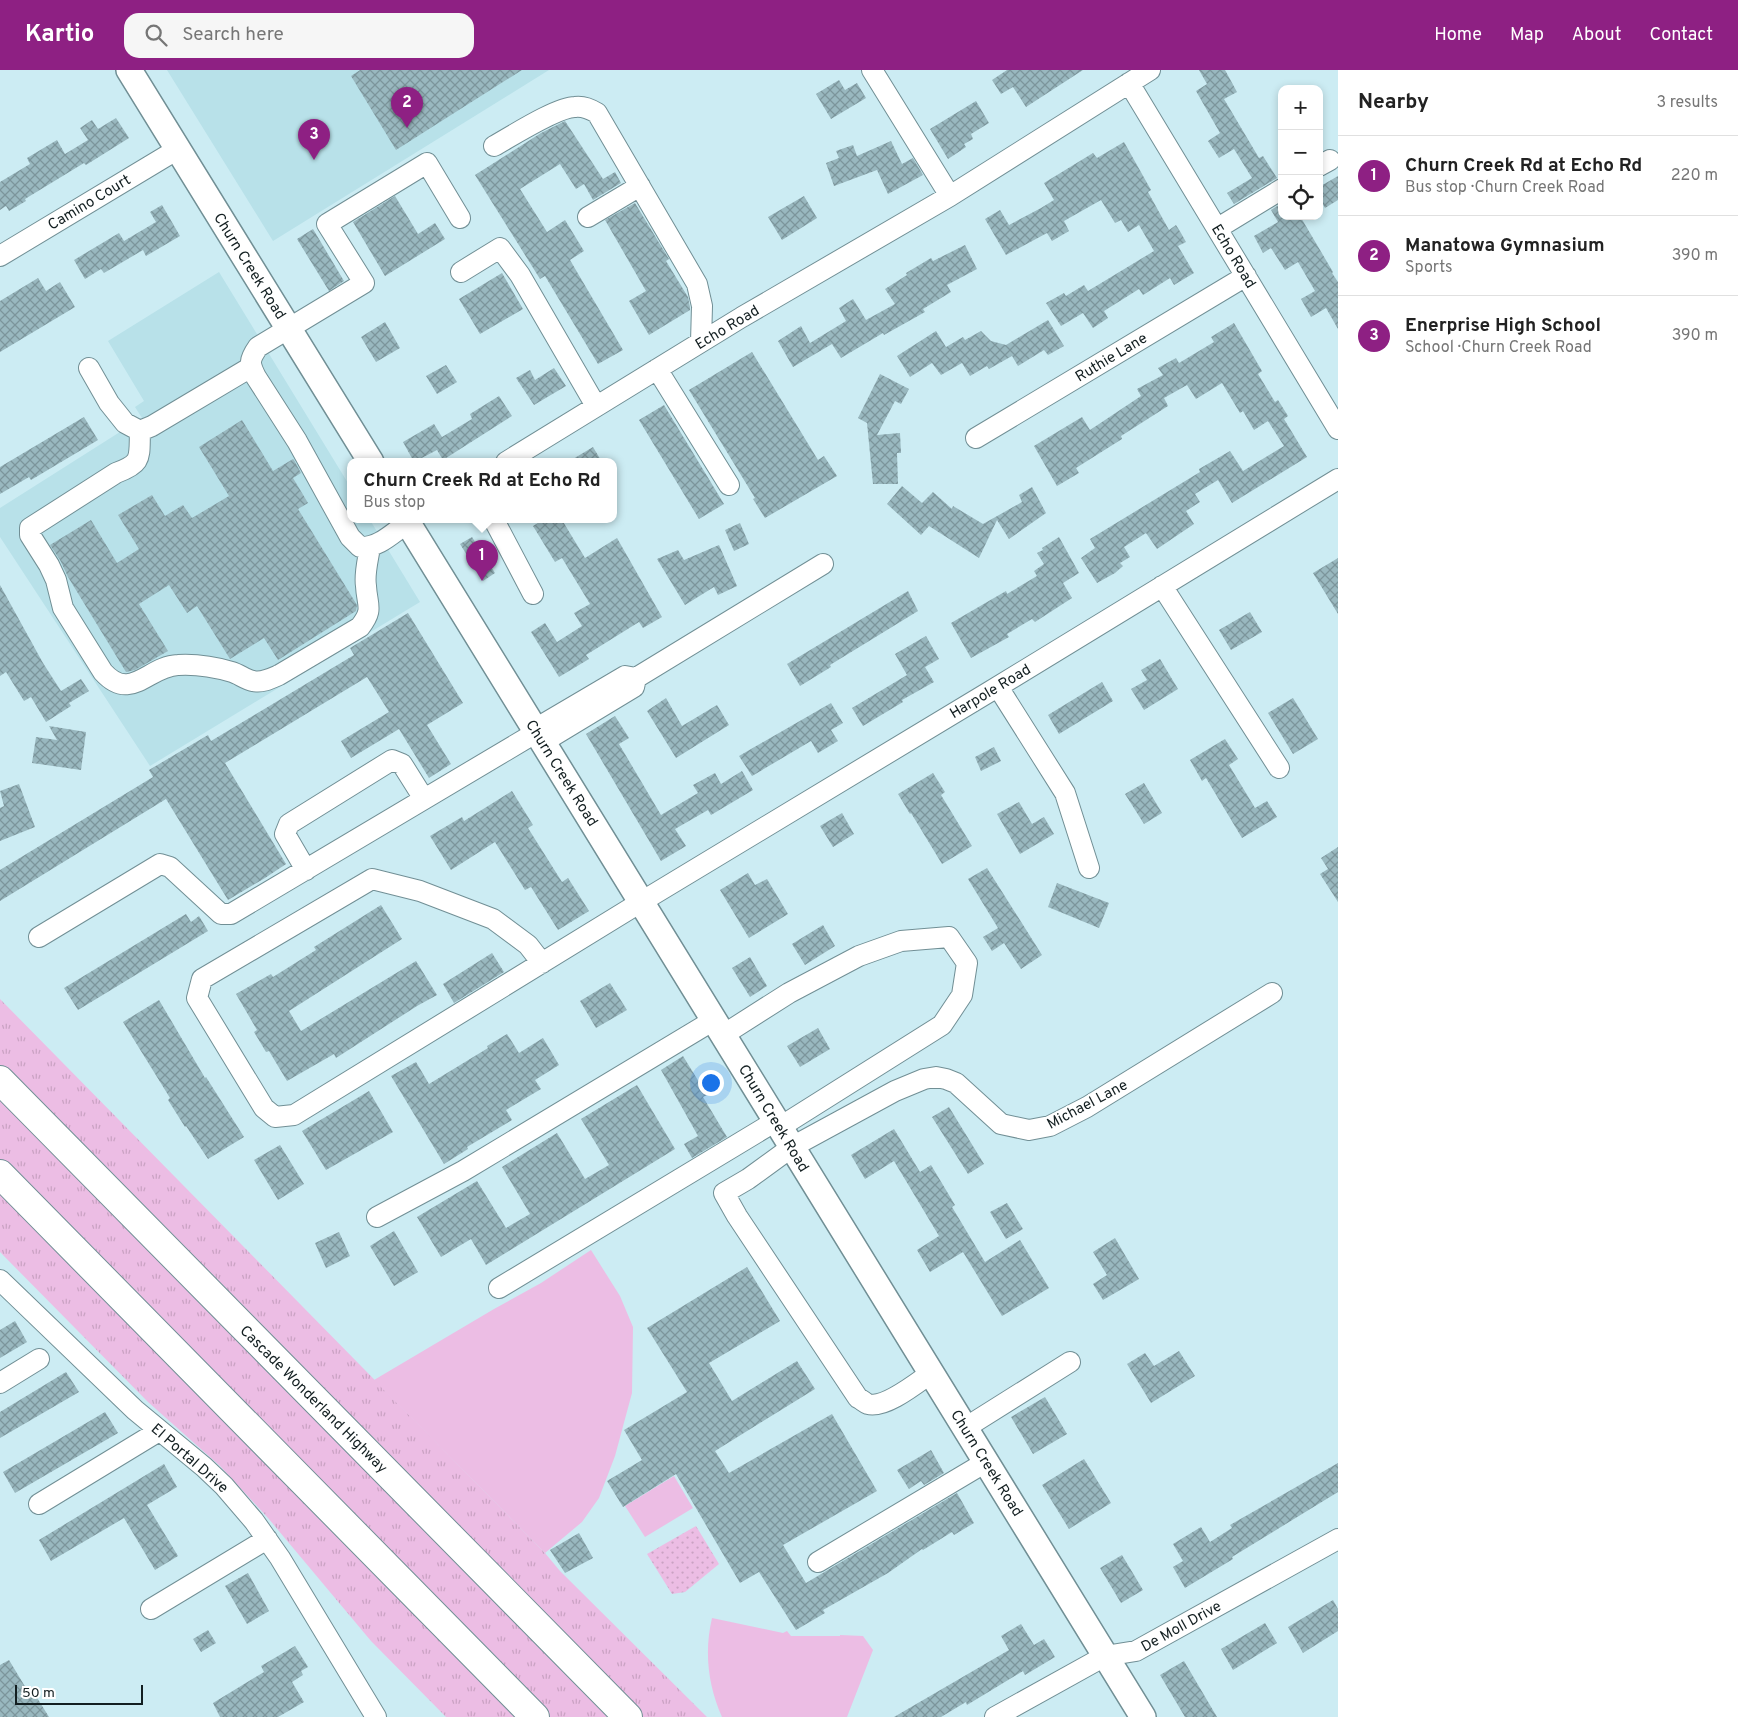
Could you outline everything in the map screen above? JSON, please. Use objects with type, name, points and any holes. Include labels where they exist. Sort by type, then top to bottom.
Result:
[{"type":"highway","name":"Cascade Wonderland Highway","points":[[0,1080],[628,1717]]},
{"type":"highway","points":[[0,1174],[535,1717]]},
{"type":"main road","name":"Churn Creek Road","points":[[129,70],[369,458]]},
{"type":"main road","name":"Churn Creek Road","points":[[410,523],[1142,1717]]},
{"type":"street","points":[[872,70],[950,196]]},
{"type":"street","name":"Echo Road","points":[[512,458],[701,342],[950,196],[1140,74],[1218,228],[1338,429]]},
{"type":"street","points":[[494,146],[560,110],[587,107],[597,113],[697,284],[702,306],[701,342]]},
{"type":"street","name":"Camino Court","points":[[0,256],[178,148]]},
{"type":"street","points":[[406,523],[379,543],[370,547],[360,547],[350,537],[297,441],[251,367],[251,358],[258,347],[364,284],[327,224],[427,163],[460,218]]},
{"type":"street","points":[[588,217],[640,186]]},
{"type":"street","points":[[1218,228],[1278,191]]},
{"type":"street","points":[[461,272],[500,248],[520,276],[596,406]]},
{"type":"street","name":"Ruthie Lane","points":[[976,438],[1246,276]]},
{"type":"street","points":[[140,431],[152,426],[251,367]]},
{"type":"street","points":[[89,368],[109,403],[125,423],[140,431]]},
{"type":"street","points":[[657,369],[729,485]]},
{"type":"street","points":[[140,431],[140,458],[132,467],[116,473],[30,528],[30,535],[56,580],[63,608],[103,672],[111,681],[120,684],[132,684],[168,665],[180,664],[216,668],[252,681],[266,680],[279,675],[360,627],[368,616],[369,604],[365,586],[370,547]]},
{"type":"street","name":"Harpole Road","points":[[542,964],[528,945],[493,919],[420,891],[372,879],[202,979],[198,998],[264,1108],[276,1117],[294,1115],[542,964],[641,902],[1338,479]]},
{"type":"street","points":[[496,523],[533,594]]},
{"type":"street","points":[[39,937],[160,864],[170,867],[221,914],[231,914],[424,799],[538,734],[634,687],[636,678],[823,564]]},
{"type":"street","points":[[1162,586],[1279,768]]},
{"type":"street","points":[[998,687],[1065,793],[1088,868]]},
{"type":"street","points":[[306,870],[285,834],[289,824],[392,760],[402,764],[424,799]]},
{"type":"street","points":[[377,1217],[463,1171],[718,1027],[789,993],[859,956],[901,941],[949,937],[967,963],[962,995],[942,1025],[782,1132],[499,1288]]},
{"type":"street","name":"Michael Lane","points":[[782,1132],[912,1082],[936,1077],[956,1083],[1001,1124],[1029,1130],[1050,1126],[1087,1107],[1272,993]]},
{"type":"street","points":[[782,1132],[748,1179],[724,1193],[737,1216],[858,1398],[869,1404],[881,1404],[931,1373]]},
{"type":"street","name":"El Portal Drive","points":[[0,1280],[135,1410],[204,1467],[224,1486],[254,1521],[280,1558],[368,1714]]},
{"type":"street","points":[[0,1382],[39,1358]]},
{"type":"street","points":[[965,1428],[1070,1362]]},
{"type":"street","points":[[39,1504],[159,1431]]},
{"type":"street","points":[[818,1562],[986,1462]]},
{"type":"street","points":[[151,1609],[267,1539]]},
{"type":"street","name":"De Moll Drive","points":[[995,1717],[1105,1656],[1136,1651],[1338,1539]]},
{"type":"shaded area","points":[[167,70],[549,70],[273,241]]},
{"type":"shaded area","points":[[219,272],[347,481],[347,523],[372,523],[420,602],[150,766],[0,537],[0,508],[142,418],[135,407],[144,401],[108,341]]},
{"type":"green space","points":[[0,999],[545,1553],[560,1571],[707,1717],[446,1717],[371,1641],[268,1518],[220,1466],[148,1402],[0,1252]]},
{"type":"green space","points":[[591,1250],[620,1296],[633,1327],[632,1393],[615,1456],[599,1498],[582,1522],[545,1553],[374,1380],[541,1283]]},
{"type":"green space","points":[[674,1476],[693,1508],[645,1537],[625,1506]]},
{"type":"green space","points":[[696,1526],[719,1564],[685,1592],[672,1594],[647,1554]]},
{"type":"green space","points":[[712,1618],[783,1633],[787,1631],[791,1636],[863,1636],[873,1650],[847,1717],[722,1717],[713,1693],[709,1668],[708,1643]]},
{"type":"building","points":[[360,70],[522,70],[396,150],[351,76]]},
{"type":"building","points":[[1007,70],[1083,70],[1026,107],[1013,87],[1001,94],[992,80]]},
{"type":"building","points":[[1199,70],[1225,70],[1237,92],[1224,99],[1259,158],[1263,156],[1277,178],[1234,204],[1227,193],[1252,178],[1234,149],[1219,158],[1208,141],[1220,133],[1196,91],[1207,84]]},
{"type":"building","points":[[839,80],[845,90],[857,83],[866,98],[831,119],[816,94]]},
{"type":"building","points":[[976,101],[989,123],[971,134],[973,139],[964,144],[966,147],[948,159],[930,129]]},
{"type":"building","points":[[116,118],[129,138],[86,165],[84,163],[9,211],[6,206],[0,210],[0,182],[30,164],[27,158],[57,140],[65,154],[88,140],[80,128],[92,120],[98,129]]},
{"type":"building","points":[[565,121],[603,179],[615,172],[621,183],[593,200],[584,184],[576,189],[560,164],[520,189],[547,232],[565,220],[584,251],[570,260],[623,350],[598,364],[545,276],[540,279],[475,175],[541,133]]},
{"type":"building","points":[[891,141],[902,164],[913,158],[923,175],[888,194],[877,170],[834,186],[826,163],[839,158],[836,151],[853,145],[857,156]]},
{"type":"building","points":[[1124,142],[1151,190],[1148,192],[1169,230],[1176,225],[1186,242],[1178,246],[1194,273],[1174,285],[1170,278],[1143,295],[1139,289],[1104,311],[1108,318],[1093,328],[1083,313],[1061,326],[1046,303],[1064,293],[1066,296],[1084,285],[1088,291],[1154,251],[1139,225],[1128,232],[1121,220],[1115,223],[1101,200],[1064,221],[1069,231],[1052,241],[1047,233],[1006,255],[985,219],[1000,210],[1009,225],[1041,208],[1054,200],[1044,183],[1093,153],[1097,158]]},
{"type":"building","points":[[1338,176],[1338,200],[1325,208],[1323,204],[1323,185]]},
{"type":"building","points":[[395,196],[418,234],[435,223],[445,239],[385,276],[353,222]]},
{"type":"building","points":[[804,196],[817,218],[782,240],[768,217]]},
{"type":"building","points":[[635,203],[669,259],[666,261],[688,297],[690,307],[690,310],[649,335],[629,301],[646,291],[605,220]]},
{"type":"building","points":[[162,205],[180,236],[146,256],[143,250],[104,273],[101,269],[85,279],[74,260],[119,233],[124,241],[156,222],[150,212]]},
{"type":"building","points":[[1278,206],[1278,220],[1302,220],[1333,272],[1338,282],[1338,329],[1326,308],[1311,317],[1301,299],[1315,291],[1298,262],[1285,270],[1271,248],[1263,253],[1254,236],[1278,222],[1271,210]]},
{"type":"building","points":[[313,229],[344,281],[329,291],[297,239]]},
{"type":"building","points":[[965,245],[977,269],[947,285],[951,292],[923,309],[925,312],[884,335],[883,333],[841,358],[832,344],[793,367],[778,341],[801,326],[810,343],[846,321],[839,308],[853,299],[866,320],[895,304],[885,289],[907,275],[906,273],[931,258],[933,261]]},
{"type":"building","points":[[502,273],[523,309],[480,334],[459,299]]},
{"type":"building","points":[[38,278],[46,291],[60,282],[75,307],[0,352],[0,301]]},
{"type":"building","points":[[1048,320],[1064,346],[1048,355],[1044,350],[1018,366],[1012,356],[989,369],[987,366],[970,376],[962,363],[941,375],[932,363],[910,377],[897,356],[936,331],[946,347],[963,337],[965,340],[981,331],[991,341],[1006,345]]},
{"type":"building","points":[[385,322],[400,348],[376,362],[361,337]]},
{"type":"building","points":[[1234,323],[1262,371],[1258,374],[1275,402],[1278,400],[1288,416],[1284,419],[1307,457],[1232,503],[1218,480],[1195,494],[1200,502],[1186,511],[1194,524],[1157,549],[1146,533],[1124,547],[1130,557],[1120,563],[1123,566],[1097,583],[1081,558],[1095,548],[1090,539],[1200,472],[1199,469],[1230,451],[1243,471],[1284,446],[1268,421],[1254,430],[1243,411],[1240,413],[1222,383],[1196,399],[1187,385],[1164,398],[1168,406],[1121,436],[1122,439],[1076,468],[1079,473],[1057,486],[1034,446],[1082,417],[1090,430],[1141,396],[1137,389],[1163,375],[1158,368],[1176,358],[1179,363],[1214,342],[1211,337]]},
{"type":"building","points":[[752,352],[818,460],[824,456],[837,476],[765,518],[753,499],[755,498],[689,390]]},
{"type":"building","points":[[446,365],[457,382],[437,394],[426,376]]},
{"type":"building","points":[[554,368],[566,386],[534,405],[516,378],[530,370],[535,380]]},
{"type":"building","points":[[880,374],[909,389],[901,404],[895,401],[877,435],[900,433],[901,453],[897,453],[898,484],[873,484],[867,423],[858,418]]},
{"type":"building","points":[[499,396],[512,416],[446,458],[442,458],[437,450],[422,458],[412,458],[403,442],[434,424],[442,437],[472,419],[470,414]]},
{"type":"building","points":[[664,405],[724,504],[699,519],[639,420]]},
{"type":"building","points":[[84,417],[98,440],[31,480],[29,477],[0,494],[0,467]]},
{"type":"building","points":[[242,420],[273,471],[294,460],[301,473],[293,478],[308,503],[298,509],[357,605],[356,611],[278,660],[264,638],[230,659],[197,606],[187,613],[169,585],[139,604],[168,651],[135,670],[126,672],[50,545],[91,520],[117,563],[139,549],[118,515],[152,495],[165,516],[183,505],[192,518],[229,496],[199,447]]},
{"type":"building","points":[[593,447],[600,458],[575,458]]},
{"type":"building","points":[[902,486],[922,503],[933,492],[952,509],[953,506],[983,524],[1022,502],[1019,495],[1032,487],[1046,513],[1009,539],[997,520],[979,558],[929,526],[921,535],[887,504]]},
{"type":"building","points":[[538,523],[564,523],[585,558],[617,538],[662,617],[643,628],[639,622],[586,655],[589,659],[559,677],[531,632],[545,623],[557,642],[582,626],[574,613],[590,604],[562,558],[555,562],[533,526]]},
{"type":"building","points":[[740,523],[749,544],[734,551],[725,530]]},
{"type":"building","points":[[472,537],[495,573],[483,581],[460,544]]},
{"type":"building","points":[[1059,537],[1079,573],[1063,583],[1072,598],[1035,622],[1032,619],[1007,634],[1009,637],[971,658],[951,623],[1006,591],[1007,594],[1037,576],[1034,571],[1044,564],[1037,553]]},
{"type":"building","points":[[719,545],[737,586],[718,595],[714,587],[685,605],[657,559],[678,550],[684,560]]},
{"type":"building","points":[[1338,558],[1338,614],[1313,573]]},
{"type":"building","points":[[0,585],[43,663],[61,691],[81,679],[89,691],[69,703],[71,706],[46,722],[31,697],[24,701],[6,672],[0,676]]},
{"type":"building","points":[[908,591],[918,611],[830,665],[831,667],[800,686],[787,664]]},
{"type":"building","points":[[1250,612],[1262,632],[1231,650],[1219,630]]},
{"type":"building","points":[[408,613],[463,703],[427,725],[451,764],[429,778],[399,729],[351,758],[341,741],[389,712],[367,677],[225,763],[286,864],[265,878],[228,900],[166,799],[0,901],[0,870],[153,777],[149,770],[208,735],[211,741],[354,655],[350,648]]},
{"type":"building","points":[[926,636],[939,659],[925,667],[934,682],[902,700],[903,702],[863,726],[852,708],[907,675],[895,654]]},
{"type":"building","points":[[1160,659],[1178,689],[1144,710],[1131,689],[1147,680],[1141,670]]},
{"type":"building","points":[[1102,682],[1113,701],[1059,734],[1048,715]]},
{"type":"building","points":[[666,698],[682,726],[717,705],[729,725],[676,758],[647,711]]},
{"type":"building","points":[[1293,698],[1318,739],[1293,754],[1268,713]]},
{"type":"building","points":[[831,703],[843,723],[831,730],[838,741],[818,753],[811,741],[752,776],[739,756]]},
{"type":"building","points":[[615,716],[629,738],[619,744],[661,815],[698,793],[693,785],[715,773],[721,784],[742,771],[753,790],[711,815],[708,810],[675,829],[686,846],[661,861],[586,734]]},
{"type":"building","points":[[49,726],[86,732],[81,770],[32,763],[36,737],[57,740]]},
{"type":"building","points":[[1225,739],[1238,759],[1229,765],[1255,808],[1267,801],[1277,817],[1242,838],[1206,778],[1202,781],[1190,760]]},
{"type":"building","points":[[994,747],[1001,761],[981,771],[975,757]]},
{"type":"building","points":[[933,773],[945,792],[941,795],[972,846],[942,864],[898,794]]},
{"type":"building","points":[[1144,783],[1162,813],[1144,824],[1125,794]]},
{"type":"building","points":[[19,784],[35,827],[0,841],[0,808],[4,806],[0,791]]},
{"type":"building","points":[[512,791],[533,825],[528,828],[562,882],[568,878],[589,911],[558,930],[531,887],[525,890],[495,842],[451,870],[430,836],[462,817],[464,821]]},
{"type":"building","points":[[1019,802],[1032,824],[1044,817],[1054,834],[1020,854],[997,814]]},
{"type":"building","points":[[842,813],[854,834],[833,847],[820,826]]},
{"type":"building","points":[[1338,847],[1338,902],[1320,874],[1328,869],[1321,858]]},
{"type":"building","points":[[987,868],[1042,955],[1021,969],[1004,943],[992,951],[983,937],[998,928],[968,879]]},
{"type":"building","points":[[748,873],[755,885],[767,879],[788,914],[749,938],[720,890]]},
{"type":"building","points":[[1057,883],[1109,903],[1099,928],[1048,907]]},
{"type":"building","points":[[381,905],[402,939],[289,1011],[301,1031],[416,961],[437,995],[336,1058],[334,1054],[287,1081],[269,1051],[266,1052],[254,1032],[257,1030],[236,994],[271,974],[273,977],[316,950],[314,947]]},
{"type":"building","points":[[186,914],[191,922],[199,916],[208,931],[78,1010],[64,988]]},
{"type":"building","points":[[823,925],[835,946],[805,965],[792,944]]},
{"type":"building","points":[[492,953],[504,972],[454,1003],[443,984]]},
{"type":"building","points":[[750,957],[767,986],[750,997],[732,968]]},
{"type":"building","points":[[610,983],[627,1010],[596,1028],[580,1001]]},
{"type":"building","points":[[159,1000],[205,1078],[244,1137],[208,1159],[168,1100],[170,1098],[123,1022]]},
{"type":"building","points":[[818,1028],[830,1049],[800,1067],[787,1046]]},
{"type":"building","points":[[507,1034],[519,1053],[543,1038],[559,1065],[535,1080],[541,1089],[506,1110],[512,1120],[467,1147],[468,1149],[444,1164],[391,1076],[416,1062],[429,1084],[488,1048],[487,1046]]},
{"type":"building","points":[[683,1056],[707,1095],[703,1097],[727,1137],[692,1158],[684,1144],[698,1136],[661,1070]]},
{"type":"building","points":[[637,1085],[675,1149],[486,1265],[471,1239],[441,1257],[417,1217],[477,1181],[506,1228],[530,1214],[502,1167],[557,1133],[585,1179],[609,1165],[581,1119]]},
{"type":"building","points":[[369,1091],[393,1132],[326,1170],[302,1131]]},
{"type":"building","points":[[949,1107],[984,1164],[968,1174],[932,1117]]},
{"type":"building","points":[[894,1129],[920,1172],[931,1165],[955,1205],[952,1207],[985,1262],[1020,1240],[1049,1288],[1002,1316],[963,1252],[930,1272],[917,1250],[939,1236],[894,1161],[865,1179],[851,1155]]},
{"type":"building","points":[[280,1145],[304,1184],[278,1200],[254,1160]]},
{"type":"building","points":[[1007,1203],[1023,1229],[1006,1239],[990,1212]]},
{"type":"building","points":[[394,1231],[418,1272],[394,1286],[370,1246]]},
{"type":"building","points":[[339,1232],[350,1256],[326,1268],[315,1243]]},
{"type":"building","points":[[1115,1238],[1139,1279],[1103,1300],[1093,1284],[1107,1275],[1093,1252]]},
{"type":"building","points":[[747,1267],[780,1321],[709,1363],[732,1401],[797,1361],[815,1389],[715,1451],[729,1473],[832,1414],[877,1491],[783,1545],[806,1583],[957,1493],[974,1523],[954,1535],[952,1532],[922,1549],[888,1573],[823,1610],[825,1613],[796,1630],[759,1572],[740,1583],[676,1474],[623,1507],[607,1481],[642,1460],[624,1430],[687,1392],[647,1328]]},
{"type":"building","points":[[15,1321],[27,1342],[0,1358],[0,1330]]},
{"type":"building","points":[[1179,1351],[1195,1376],[1151,1403],[1127,1364],[1145,1353],[1154,1366]]},
{"type":"building","points":[[66,1372],[79,1392],[0,1438],[0,1412]]},
{"type":"building","points":[[1045,1397],[1067,1434],[1033,1454],[1011,1417]]},
{"type":"building","points":[[105,1412],[118,1433],[15,1493],[3,1472]]},
{"type":"building","points":[[931,1450],[944,1473],[924,1485],[921,1481],[909,1489],[897,1470]]},
{"type":"building","points":[[1084,1459],[1111,1503],[1069,1529],[1042,1485]]},
{"type":"building","points":[[1338,1463],[1338,1492],[1185,1588],[1173,1567],[1183,1561],[1173,1544],[1201,1527],[1210,1542],[1232,1528],[1230,1525]]},
{"type":"building","points":[[164,1464],[177,1487],[147,1505],[178,1556],[155,1570],[124,1518],[51,1561],[39,1540]]},
{"type":"building","points":[[579,1533],[593,1558],[565,1573],[550,1550]]},
{"type":"building","points":[[1122,1555],[1143,1590],[1121,1603],[1100,1568]]},
{"type":"building","points":[[248,1573],[269,1611],[247,1624],[225,1586]]},
{"type":"building","points":[[1333,1600],[1338,1609],[1338,1631],[1303,1653],[1288,1627]]},
{"type":"building","points":[[1265,1623],[1277,1643],[1233,1670],[1221,1649]]},
{"type":"building","points":[[1021,1624],[1034,1645],[1044,1639],[1055,1657],[1025,1675],[1023,1671],[967,1705],[966,1702],[941,1717],[894,1717],[1009,1650],[1001,1636]]},
{"type":"building","points":[[208,1630],[216,1643],[201,1652],[193,1639]]},
{"type":"building","points":[[295,1646],[308,1667],[301,1671],[303,1675],[292,1682],[304,1702],[278,1717],[220,1717],[213,1703],[264,1672],[261,1666]]},
{"type":"building","points":[[9,1660],[32,1698],[36,1696],[49,1717],[0,1717],[0,1665]]},
{"type":"building","points":[[1184,1661],[1217,1717],[1185,1717],[1160,1675]]},
{"type":"place","name":"Manatowa Gymnasium","points":[[407,128]]},
{"type":"place","name":"Enerprise High School","points":[[314,160]]},
{"type":"place","name":"Churn Creek Rd at Echo Rd","points":[[482,581]]}]
